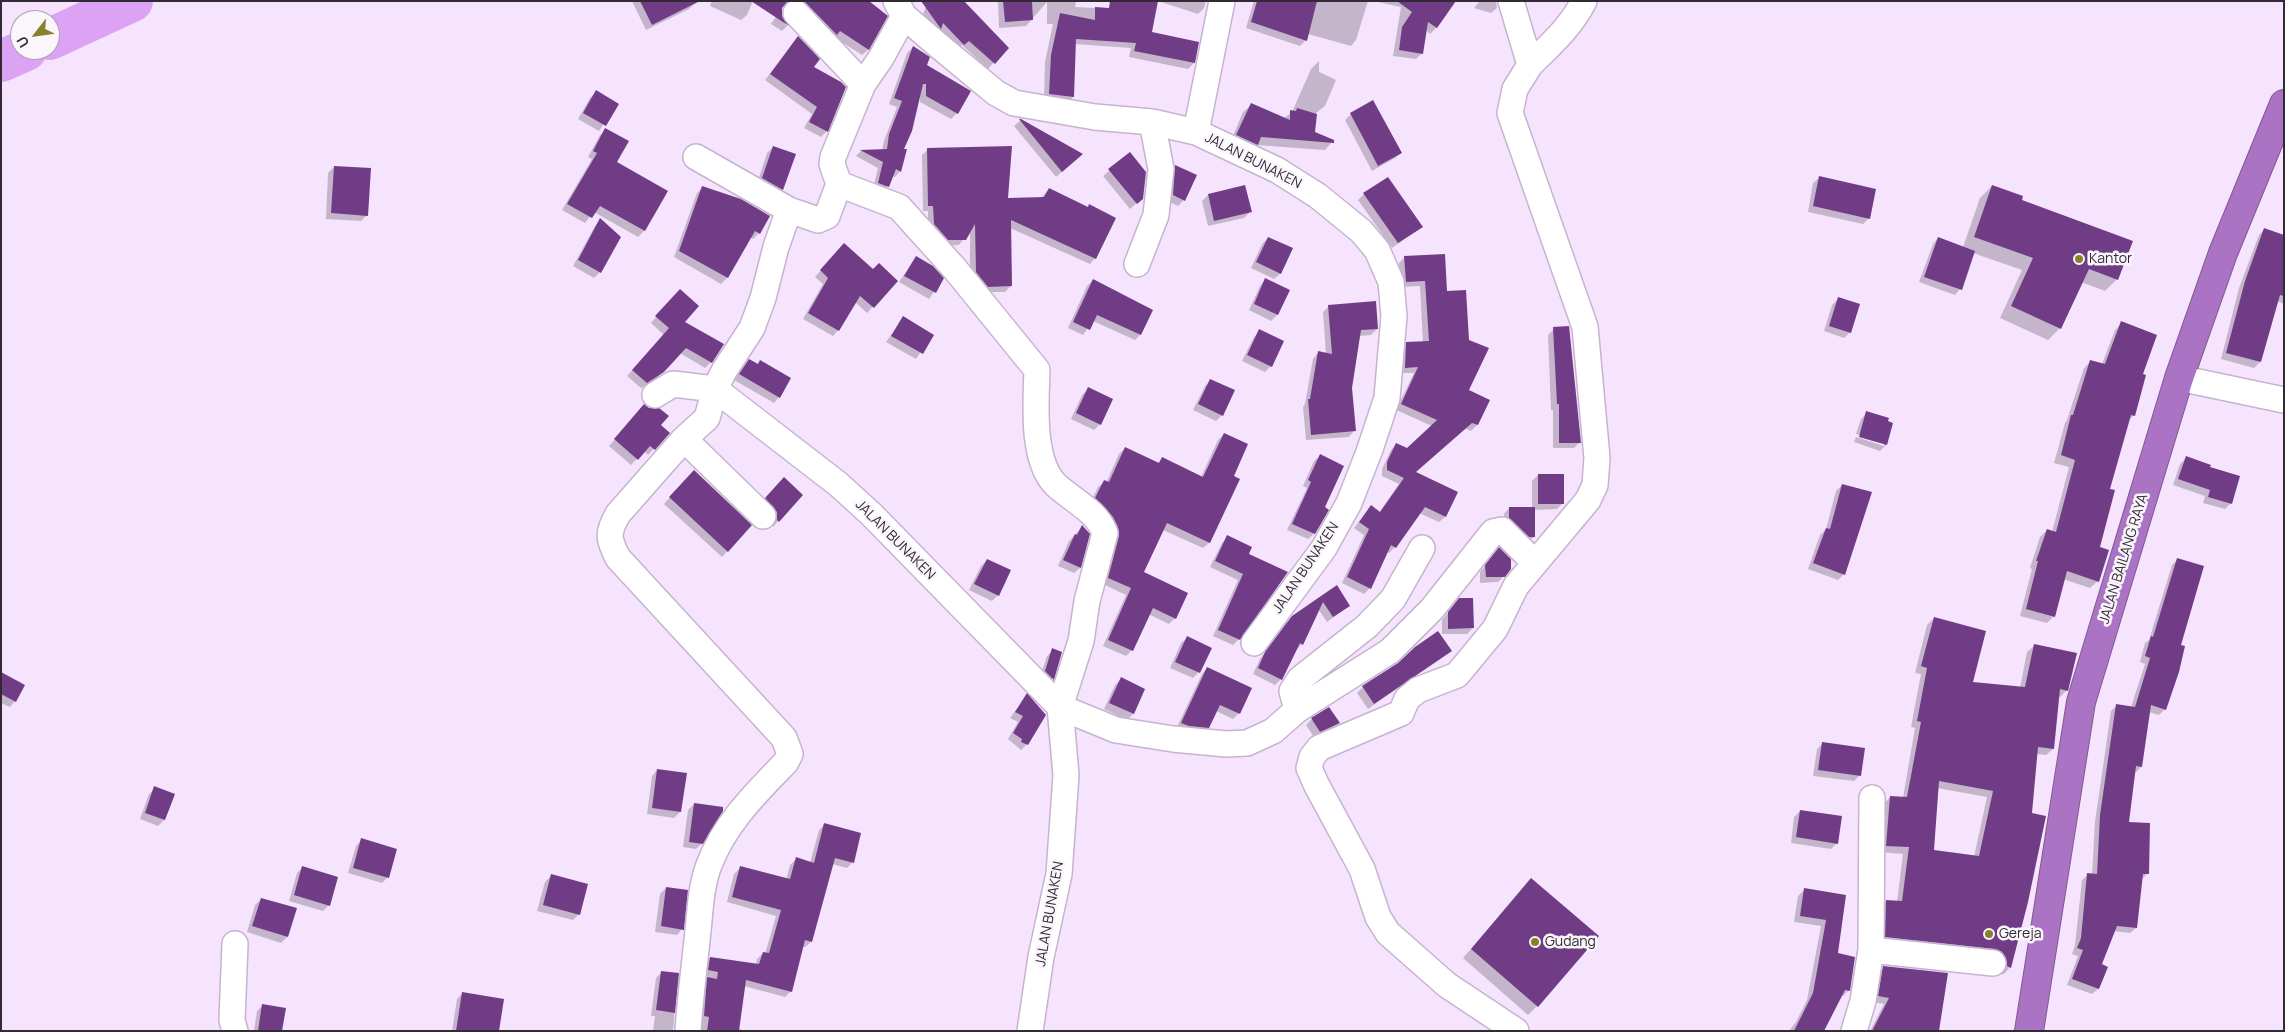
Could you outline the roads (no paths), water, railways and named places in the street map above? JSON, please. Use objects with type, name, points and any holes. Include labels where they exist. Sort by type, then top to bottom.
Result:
[{"type":"highway","name":"JALAN BAILANG RAYA","points":[[2029,1031],[2082,702],[2178,378],[2223,253],[2284,104]]},
{"type":"street","points":[[1196,132],[1222,1]]},
{"type":"street","points":[[1512,1],[1530,65]]},
{"type":"street","points":[[1516,1031],[1447,985],[1388,933],[1378,917],[1362,869],[1309,768],[1312,757],[1319,748],[1401,713],[1408,699],[1418,690],[1456,675],[1495,629],[1516,586],[1588,500],[1595,485],[1597,458],[1585,327],[1510,113],[1515,90],[1530,65],[1566,30],[1584,1]]},
{"type":"street","points":[[696,157],[790,210],[810,219],[822,220],[827,216],[840,184],[832,164],[832,157],[863,84],[881,58],[900,8]]},
{"type":"street","name":"JALAN BUNAKEN","points":[[900,8],[996,93],[1014,103],[1095,117],[1152,122],[1196,132],[1277,170],[1318,196],[1344,215],[1377,250],[1392,282],[1394,316],[1386,398],[1369,452],[1349,503],[1324,548],[1254,643]]},
{"type":"street","points":[[796,13],[863,84]]},
{"type":"street","points":[[1137,264],[1156,215],[1161,169],[1152,122]]},
{"type":"street","name":"JALAN BUNAKEN","points":[[840,184],[899,207],[955,269],[1037,370],[1035,431],[1044,463],[1054,484],[1101,522],[1104,533],[1087,601],[1081,641],[1060,707],[1066,775],[1059,874],[1041,956],[1030,1031]]},
{"type":"street","points":[[688,1031],[701,900],[708,865],[741,809],[786,762],[790,754],[789,746],[784,738],[618,558],[610,543],[610,528],[618,514],[684,439],[707,418],[724,371],[752,328],[764,298],[776,247],[790,210]]},
{"type":"street","points":[[2178,378],[2284,400]]},
{"type":"street","points":[[655,394],[672,384],[716,389]]},
{"type":"street","name":"JALAN BUNAKEN","points":[[716,389],[838,484],[864,508],[1060,707]]},
{"type":"street","points":[[684,439],[763,516]]},
{"type":"street","points":[[1060,707],[1116,730],[1173,739],[1226,744],[1247,742],[1273,731],[1297,710],[1390,650],[1432,609],[1493,532],[1502,530],[1535,563]]},
{"type":"street","points":[[1297,710],[1292,690],[1300,679],[1366,626],[1393,599],[1422,548]]},
{"type":"street","points":[[1854,1031],[1863,1002],[1871,950],[1872,798]]},
{"type":"street","points":[[235,944],[232,1020],[235,1031]]},
{"type":"street","points":[[1871,950],[1993,963]]},
{"type":"waterway","points":[[60,34],[132,1]]},
{"type":"waterway","points":[[1,61],[10,57]]},
{"type":"place","name":"Kantor","points":[[2079,259]]},
{"type":"place","name":"Gereja","points":[[1989,934]]},
{"type":"place","name":"Gudang","points":[[1535,942]]}]
